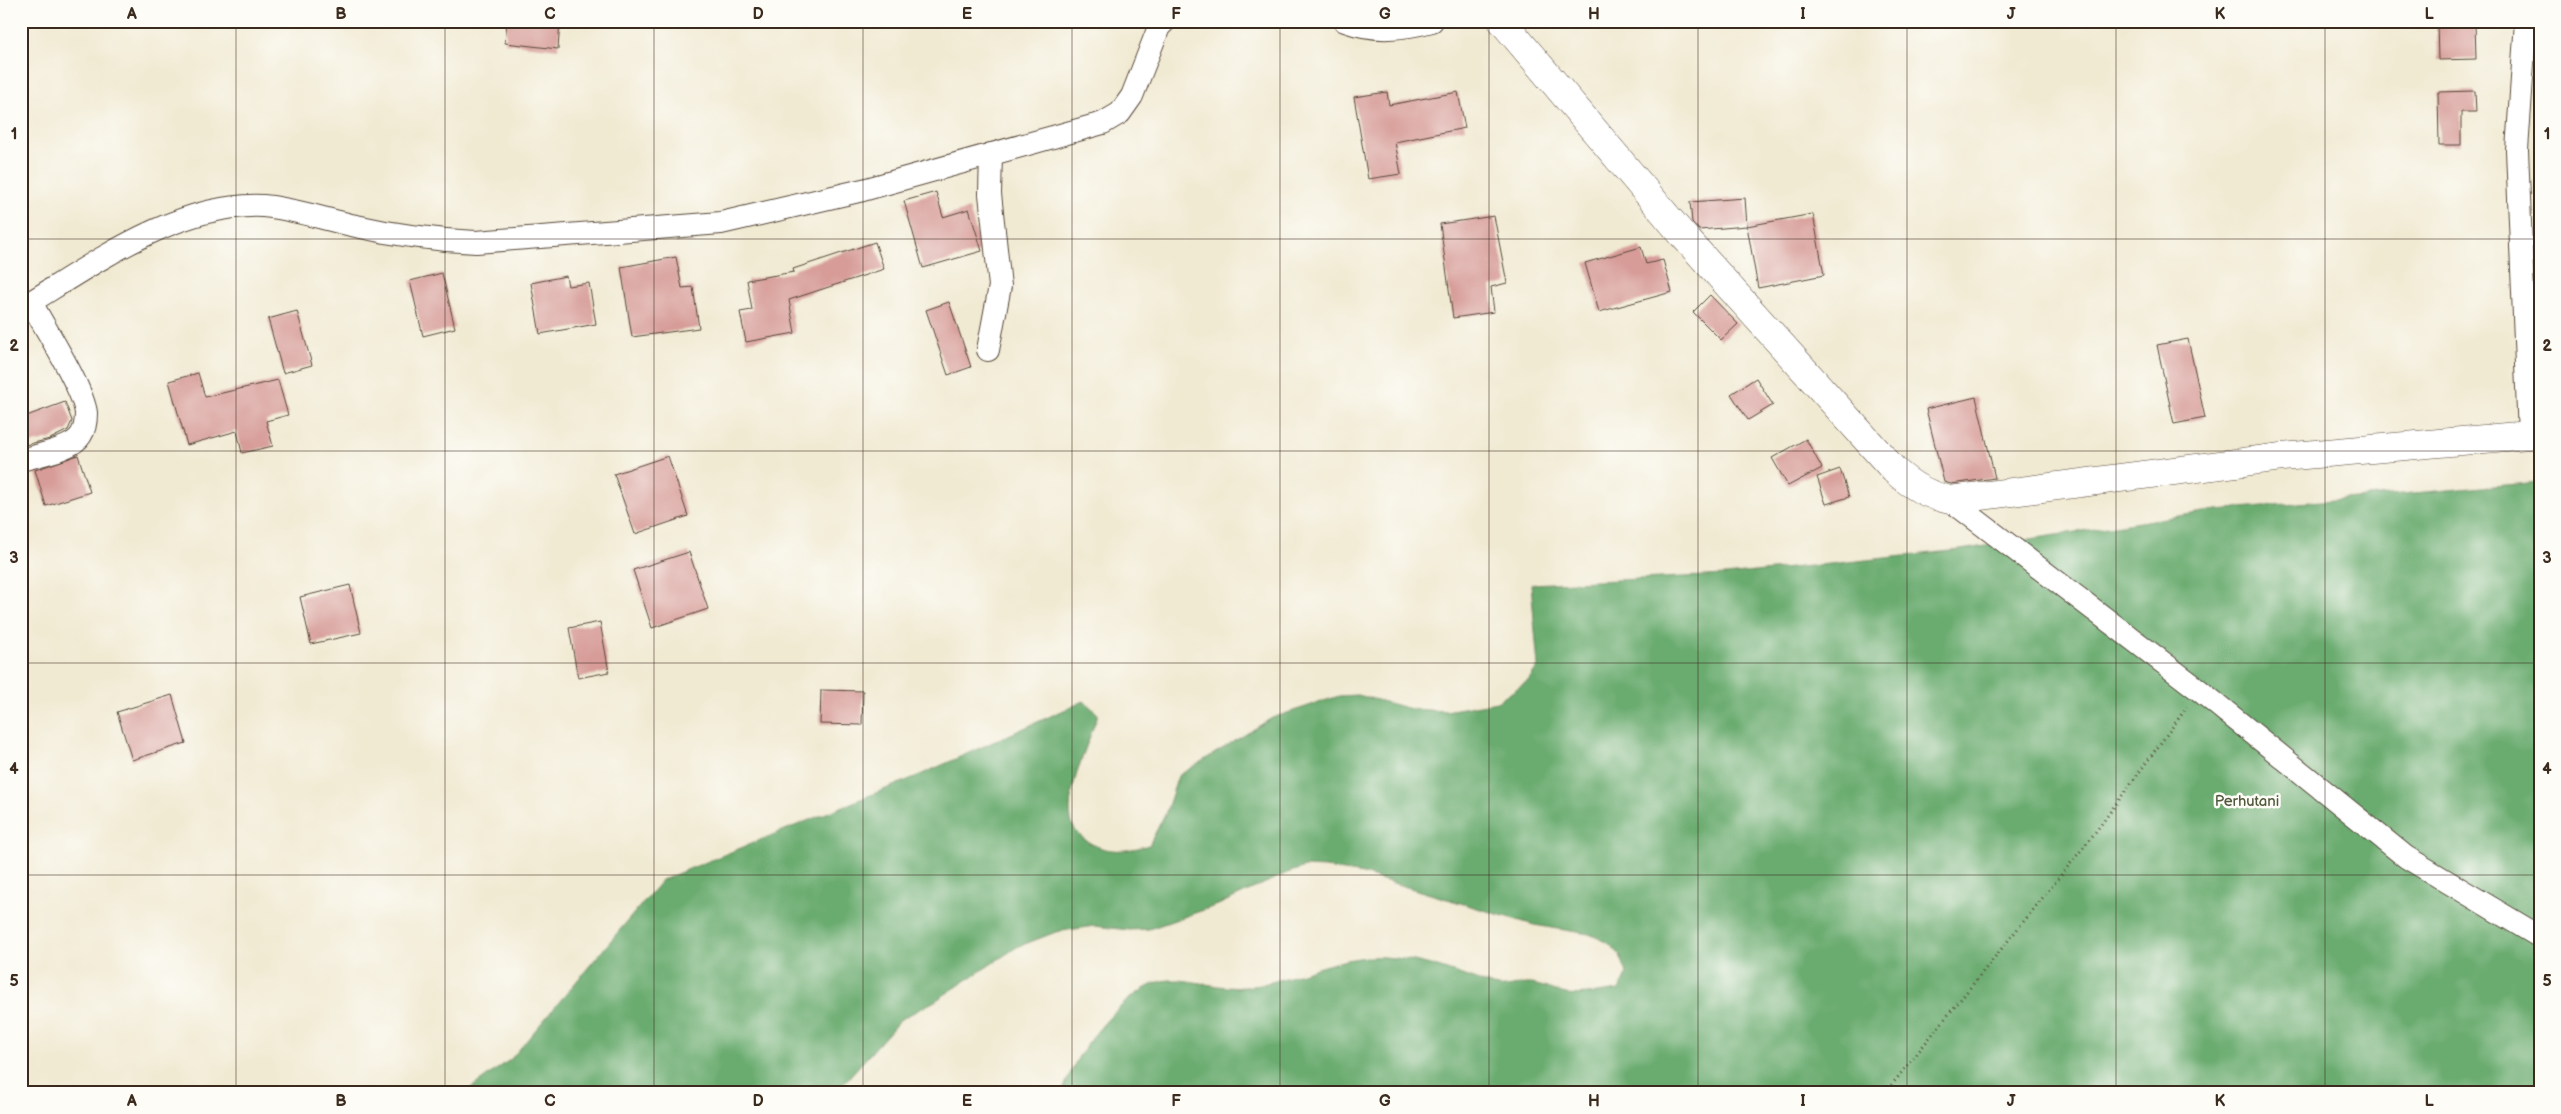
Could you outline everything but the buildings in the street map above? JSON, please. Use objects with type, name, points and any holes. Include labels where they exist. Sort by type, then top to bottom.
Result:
[{"type":"street","points":[[21,460],[73,443],[81,436],[86,424],[86,412],[79,393],[26,305],[120,249],[163,228],[214,209],[265,206],[375,231],[439,240],[476,242],[720,223],[863,190],[1103,123],[1120,113],[1132,96],[1159,27],[1165,21]]},
{"type":"street","points":[[1345,21],[1362,28],[1386,30],[1432,21]]},
{"type":"street","points":[[1502,21],[1681,233],[1894,470],[1909,484],[1929,495],[1950,500],[2282,458],[2535,435],[2517,150],[2526,21]]},
{"type":"street","points":[[988,350],[1000,286],[990,202],[991,154]]},
{"type":"street","points":[[1950,500],[2199,690],[2406,857],[2540,937]]},
{"type":"path","points":[[1885,1093],[2091,838],[2199,690]]},
{"type":"green space","name":"Perhutani","points":[[2540,482],[2540,1093],[1062,1093],[1078,1059],[1100,1028],[1133,996],[1158,982],[1179,980],[1235,988],[1245,987],[1280,980],[1331,964],[1366,957],[1398,958],[1413,961],[1497,987],[1530,984],[1562,993],[1573,994],[1593,994],[1619,990],[1627,973],[1620,955],[1607,942],[1589,934],[1534,925],[1363,874],[1305,867],[1287,873],[1218,905],[1149,929],[1129,930],[1094,926],[1056,932],[1017,947],[935,1001],[901,1019],[835,1093],[464,1093],[511,1059],[662,880],[920,775],[1084,701],[1098,714],[1071,796],[1072,824],[1078,834],[1097,846],[1112,850],[1134,849],[1149,845],[1166,812],[1178,776],[1272,718],[1339,696],[1358,695],[1411,709],[1446,711],[1497,702],[1528,681],[1538,666],[1531,584],[1726,575],[1960,550],[2217,510]]}]
